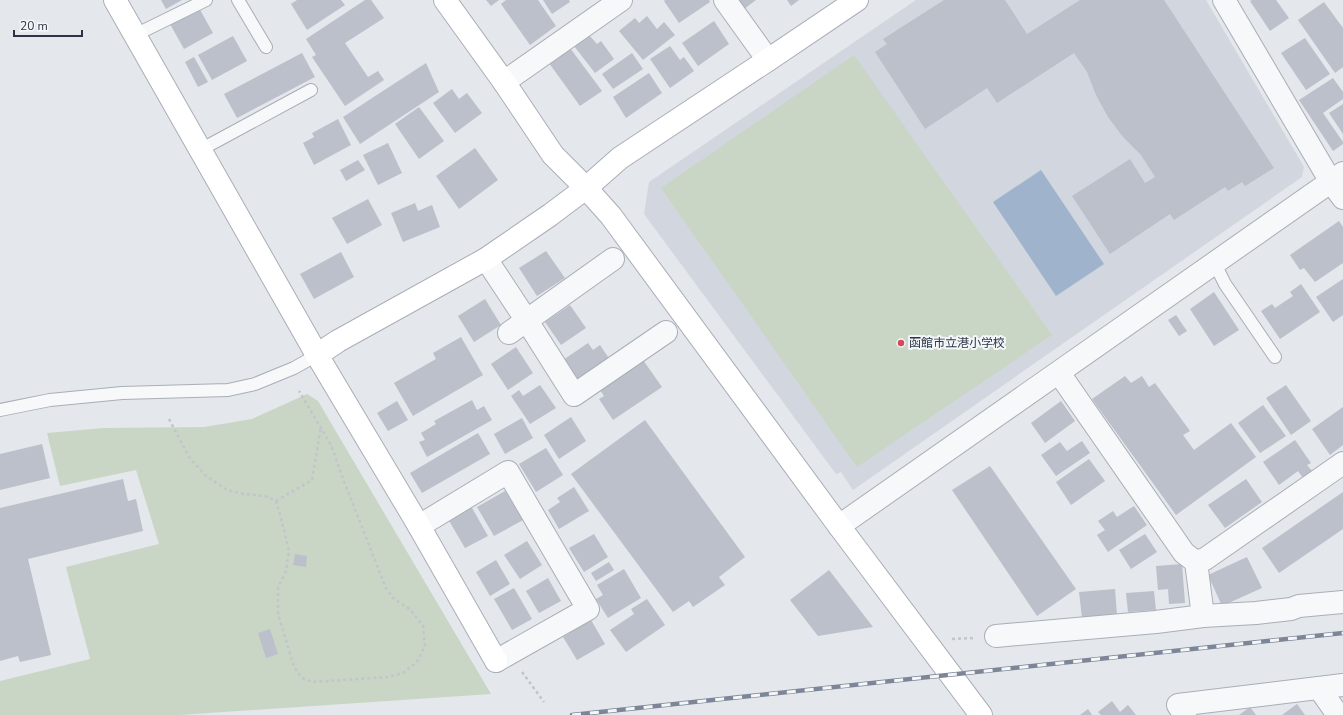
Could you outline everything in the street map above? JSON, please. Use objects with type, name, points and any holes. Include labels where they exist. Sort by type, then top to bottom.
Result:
[{"type":"street","points":[[115,0],[317,355],[419,526],[503,657],[588,609],[508,472],[419,526]]},
{"type":"street","points":[[445,0],[504,82],[552,155],[612,216],[839,526],[981,715]]},
{"type":"street","points":[[504,82],[621,0]]},
{"type":"street","points":[[725,0],[768,60]]},
{"type":"street","points":[[317,355],[338,341],[486,259],[550,216],[586,188],[620,158],[857,0]]},
{"type":"street","points":[[839,526],[1215,264],[1339,184],[1224,0]]},
{"type":"street","points":[[486,259],[528,321],[574,395],[666,332]]},
{"type":"street","points":[[510,333],[613,259]]},
{"type":"street","points":[[1059,373],[1184,553],[1196,562],[1202,616]]},
{"type":"street","points":[[1196,562],[1205,559],[1343,463]]},
{"type":"street","points":[[996,636],[1156,622],[1202,616],[1256,613],[1291,609],[1299,606],[1343,602]]},
{"type":"street","points":[[1185,715],[1178,705],[1343,685]]},
{"type":"street","points":[[1319,688],[1338,715]]},
{"type":"lane","points":[[134,35],[206,0]]},
{"type":"lane","points":[[238,0],[266,48]]},
{"type":"lane","points":[[200,150],[311,90]]},
{"type":"lane","points":[[1215,264],[1225,284],[1275,357]]},
{"type":"lane","points":[[0,410],[50,400],[122,393],[228,390],[255,384],[294,368],[317,355]]},
{"type":"path","points":[[170,419],[189,457],[205,475],[227,490],[244,494],[265,496],[276,501],[288,550],[286,571],[278,588],[278,614],[294,667],[302,678],[312,682],[387,677],[403,673],[417,662],[425,646],[423,626],[411,610],[393,598],[386,588],[331,445],[300,391]]},
{"type":"path","points":[[276,501],[312,480],[321,427]]},
{"type":"path","points":[[503,657],[544,702]]},
{"type":"shaded area","name":"函館市立港小学校","points":[[916,0],[1206,0],[1304,167],[1302,177],[853,490],[841,472],[836,474],[644,214],[649,182]]},
{"type":"green space","points":[[854,55],[1052,335],[857,467],[661,188]]},
{"type":"green space","points":[[307,394],[318,401],[491,694],[180,715],[0,715],[0,681],[90,659],[66,567],[159,544],[136,470],[60,486],[47,433],[104,428],[204,427],[252,419]]},
{"type":"water","points":[[1041,170],[1104,264],[1056,296],[993,202]]},
{"type":"building","points":[[161,0],[182,0],[166,9]]},
{"type":"building","points":[[297,0],[341,0],[345,5],[307,30],[291,4]]},
{"type":"building","points":[[365,0],[371,0],[384,18],[345,43],[368,77],[378,71],[384,80],[345,106],[312,57],[316,55],[306,39]]},
{"type":"building","points":[[486,0],[499,0],[491,6]]},
{"type":"building","points":[[506,0],[538,0],[556,26],[530,45],[501,4]]},
{"type":"building","points":[[543,0],[569,0],[570,2],[552,14]]},
{"type":"building","points":[[709,0],[710,2],[679,23],[664,1]]},
{"type":"building","points":[[738,0],[756,0],[744,9]]},
{"type":"building","points":[[787,0],[799,0],[791,6]]},
{"type":"building","points":[[944,0],[1005,0],[1027,34],[1080,0],[1164,0],[1274,168],[1245,186],[1242,182],[1228,191],[1225,187],[1174,220],[1170,214],[1110,254],[1072,196],[1130,159],[1145,183],[1155,177],[1141,155],[1123,137],[1108,117],[1096,95],[1087,72],[1074,53],[997,103],[987,88],[925,129],[875,52],[887,44],[883,39]]},
{"type":"building","points":[[1276,0],[1289,18],[1270,31],[1250,1]]},
{"type":"building","points":[[1324,2],[1343,28],[1343,67],[1335,73],[1298,20]]},
{"type":"building","points":[[199,8],[213,33],[184,49],[170,24]]},
{"type":"building","points":[[647,16],[657,29],[664,22],[675,35],[643,60],[619,31],[635,18],[639,23]]},
{"type":"building","points":[[714,21],[729,44],[698,66],[682,43]]},
{"type":"building","points":[[589,35],[597,44],[601,41],[614,59],[595,73],[574,46]]},
{"type":"building","points":[[233,36],[247,61],[212,80],[198,55]]},
{"type":"building","points":[[1305,38],[1330,74],[1306,90],[1281,53]]},
{"type":"building","points":[[670,46],[680,60],[684,57],[694,71],[670,88],[650,59]]},
{"type":"building","points":[[570,48],[602,91],[580,106],[549,63]]},
{"type":"building","points":[[302,53],[315,77],[237,118],[224,94]]},
{"type":"building","points":[[632,53],[643,69],[613,89],[602,74]]},
{"type":"building","points":[[194,57],[208,82],[198,87],[185,62]]},
{"type":"building","points":[[426,63],[439,92],[360,144],[343,117]]},
{"type":"building","points":[[649,73],[662,93],[626,118],[613,97]]},
{"type":"building","points":[[1333,78],[1343,92],[1343,99],[1323,113],[1343,144],[1333,151],[1299,100]]},
{"type":"building","points":[[452,89],[459,99],[467,93],[482,113],[455,133],[433,103]]},
{"type":"building","points":[[1343,104],[1343,134],[1329,113]]},
{"type":"building","points":[[419,107],[444,141],[419,159],[395,124]]},
{"type":"building","points":[[338,119],[351,145],[314,165],[303,143],[314,137],[312,133]]},
{"type":"building","points":[[388,143],[402,173],[378,185],[363,155]]},
{"type":"building","points":[[475,148],[498,180],[459,209],[436,176]]},
{"type":"building","points":[[358,160],[365,170],[346,181],[340,170]]},
{"type":"building","points":[[368,199],[382,225],[347,244],[332,218]]},
{"type":"building","points":[[415,203],[418,211],[432,205],[440,227],[403,242],[391,213]]},
{"type":"building","points":[[1339,221],[1343,227],[1343,263],[1315,282],[1304,268],[1300,270],[1290,255]]},
{"type":"building","points":[[546,251],[565,278],[537,296],[519,268]]},
{"type":"building","points":[[341,252],[354,277],[314,299],[300,274]]},
{"type":"building","points":[[1343,279],[1343,315],[1333,322],[1316,297]]},
{"type":"building","points":[[1301,284],[1320,312],[1280,339],[1261,311],[1272,304],[1275,308],[1293,296],[1290,292]]},
{"type":"building","points":[[1214,292],[1239,330],[1214,346],[1190,309]]},
{"type":"building","points":[[485,299],[501,325],[474,342],[458,316]]},
{"type":"building","points":[[570,305],[586,328],[561,345],[545,322]]},
{"type":"building","points":[[1176,315],[1187,331],[1179,336],[1168,320]]},
{"type":"building","points":[[461,337],[483,375],[413,416],[394,383],[436,359],[433,353]]},
{"type":"building","points":[[588,343],[593,350],[600,345],[610,360],[579,382],[563,360]]},
{"type":"building","points":[[516,347],[533,373],[508,390],[491,364]]},
{"type":"building","points":[[643,360],[662,387],[613,420],[599,399],[604,396],[600,390]]},
{"type":"building","points":[[1125,376],[1131,383],[1142,376],[1149,387],[1155,383],[1190,431],[1183,435],[1194,450],[1231,423],[1256,457],[1176,515],[1092,399]]},
{"type":"building","points":[[540,385],[556,408],[530,424],[511,396],[519,390],[523,396]]},
{"type":"building","points":[[1286,385],[1311,421],[1291,435],[1266,398]]},
{"type":"building","points":[[472,400],[477,410],[484,406],[492,420],[427,457],[419,442],[425,440],[421,433],[436,424],[434,421]]},
{"type":"building","points":[[397,401],[408,420],[388,431],[377,413]]},
{"type":"building","points":[[1061,401],[1075,421],[1045,443],[1031,423]]},
{"type":"building","points":[[1263,405],[1286,436],[1260,453],[1238,423]]},
{"type":"building","points":[[1343,407],[1343,445],[1330,455],[1312,429]]},
{"type":"building","points":[[571,417],[586,441],[559,459],[544,435]]},
{"type":"building","points":[[522,418],[533,438],[505,454],[494,434]]},
{"type":"building","points":[[645,420],[745,557],[719,577],[725,585],[693,607],[689,601],[673,612],[571,474]]},
{"type":"building","points":[[478,433],[490,454],[422,493],[410,473]]},
{"type":"building","points":[[1295,440],[1311,463],[1307,465],[1312,471],[1303,478],[1298,471],[1279,485],[1263,462]]},
{"type":"building","points":[[1082,441],[1090,453],[1056,476],[1041,455],[1060,442],[1067,451]]},
{"type":"building","points":[[42,444],[50,478],[0,490],[0,454]]},
{"type":"building","points":[[546,448],[563,475],[536,492],[519,464]]},
{"type":"building","points":[[1089,459],[1105,481],[1071,505],[1056,482]]},
{"type":"building","points":[[990,466],[1076,589],[1037,616],[952,490]]},
{"type":"building","points":[[123,479],[128,501],[136,499],[143,531],[28,559],[51,655],[20,662],[18,656],[0,661],[0,508]]},
{"type":"building","points":[[1246,479],[1262,502],[1225,528],[1208,505]]},
{"type":"building","points":[[574,487],[589,511],[559,529],[548,510],[560,502],[557,498]]},
{"type":"building","points":[[505,491],[523,520],[494,536],[477,507]]},
{"type":"building","points":[[1343,492],[1343,529],[1279,573],[1262,548]]},
{"type":"building","points":[[471,506],[488,536],[465,548],[448,519]]},
{"type":"building","points":[[1134,506],[1147,525],[1108,552],[1097,535],[1105,530],[1098,521],[1113,511],[1117,517]]},
{"type":"building","points":[[594,534],[608,557],[584,572],[569,548]]},
{"type":"building","points":[[1145,534],[1157,552],[1131,569],[1119,550]]},
{"type":"building","points":[[527,541],[542,565],[520,579],[504,555]]},
{"type":"building","points":[[295,554],[307,556],[306,567],[293,565]]},
{"type":"building","points":[[1247,557],[1262,588],[1222,606],[1208,575]]},
{"type":"building","points":[[496,560],[510,584],[490,596],[476,572]]},
{"type":"building","points":[[609,562],[614,570],[596,581],[591,573]]},
{"type":"building","points":[[1182,564],[1185,603],[1169,604],[1168,589],[1158,590],[1156,566]]},
{"type":"building","points":[[624,569],[641,598],[608,618],[596,599],[603,595],[597,585]]},
{"type":"building","points":[[829,570],[873,627],[818,636],[790,600]]},
{"type":"building","points":[[548,578],[561,601],[539,613],[526,591]]},
{"type":"building","points":[[514,588],[532,619],[512,630],[494,599]]},
{"type":"building","points":[[1115,589],[1117,615],[1082,618],[1079,592]]},
{"type":"building","points":[[1154,591],[1156,610],[1128,612],[1126,593]]},
{"type":"building","points":[[647,599],[665,625],[626,652],[610,630],[634,614],[631,609]]},
{"type":"building","points":[[591,620],[605,644],[577,660],[563,637]]},
{"type":"building","points":[[270,629],[278,654],[266,658],[258,633]]},
{"type":"building","points":[[1112,701],[1120,712],[1128,705],[1136,715],[1101,715],[1098,712]]},
{"type":"building","points":[[1297,704],[1305,715],[1282,715]]},
{"type":"building","points":[[1250,707],[1256,715],[1239,715]]},
{"type":"building","points":[[1088,709],[1092,715],[1080,715]]},
{"type":"railway","points":[[572,715],[1343,633]]},
{"type":"place","name":"函館市立港小学校","points":[[901,343]]}]
